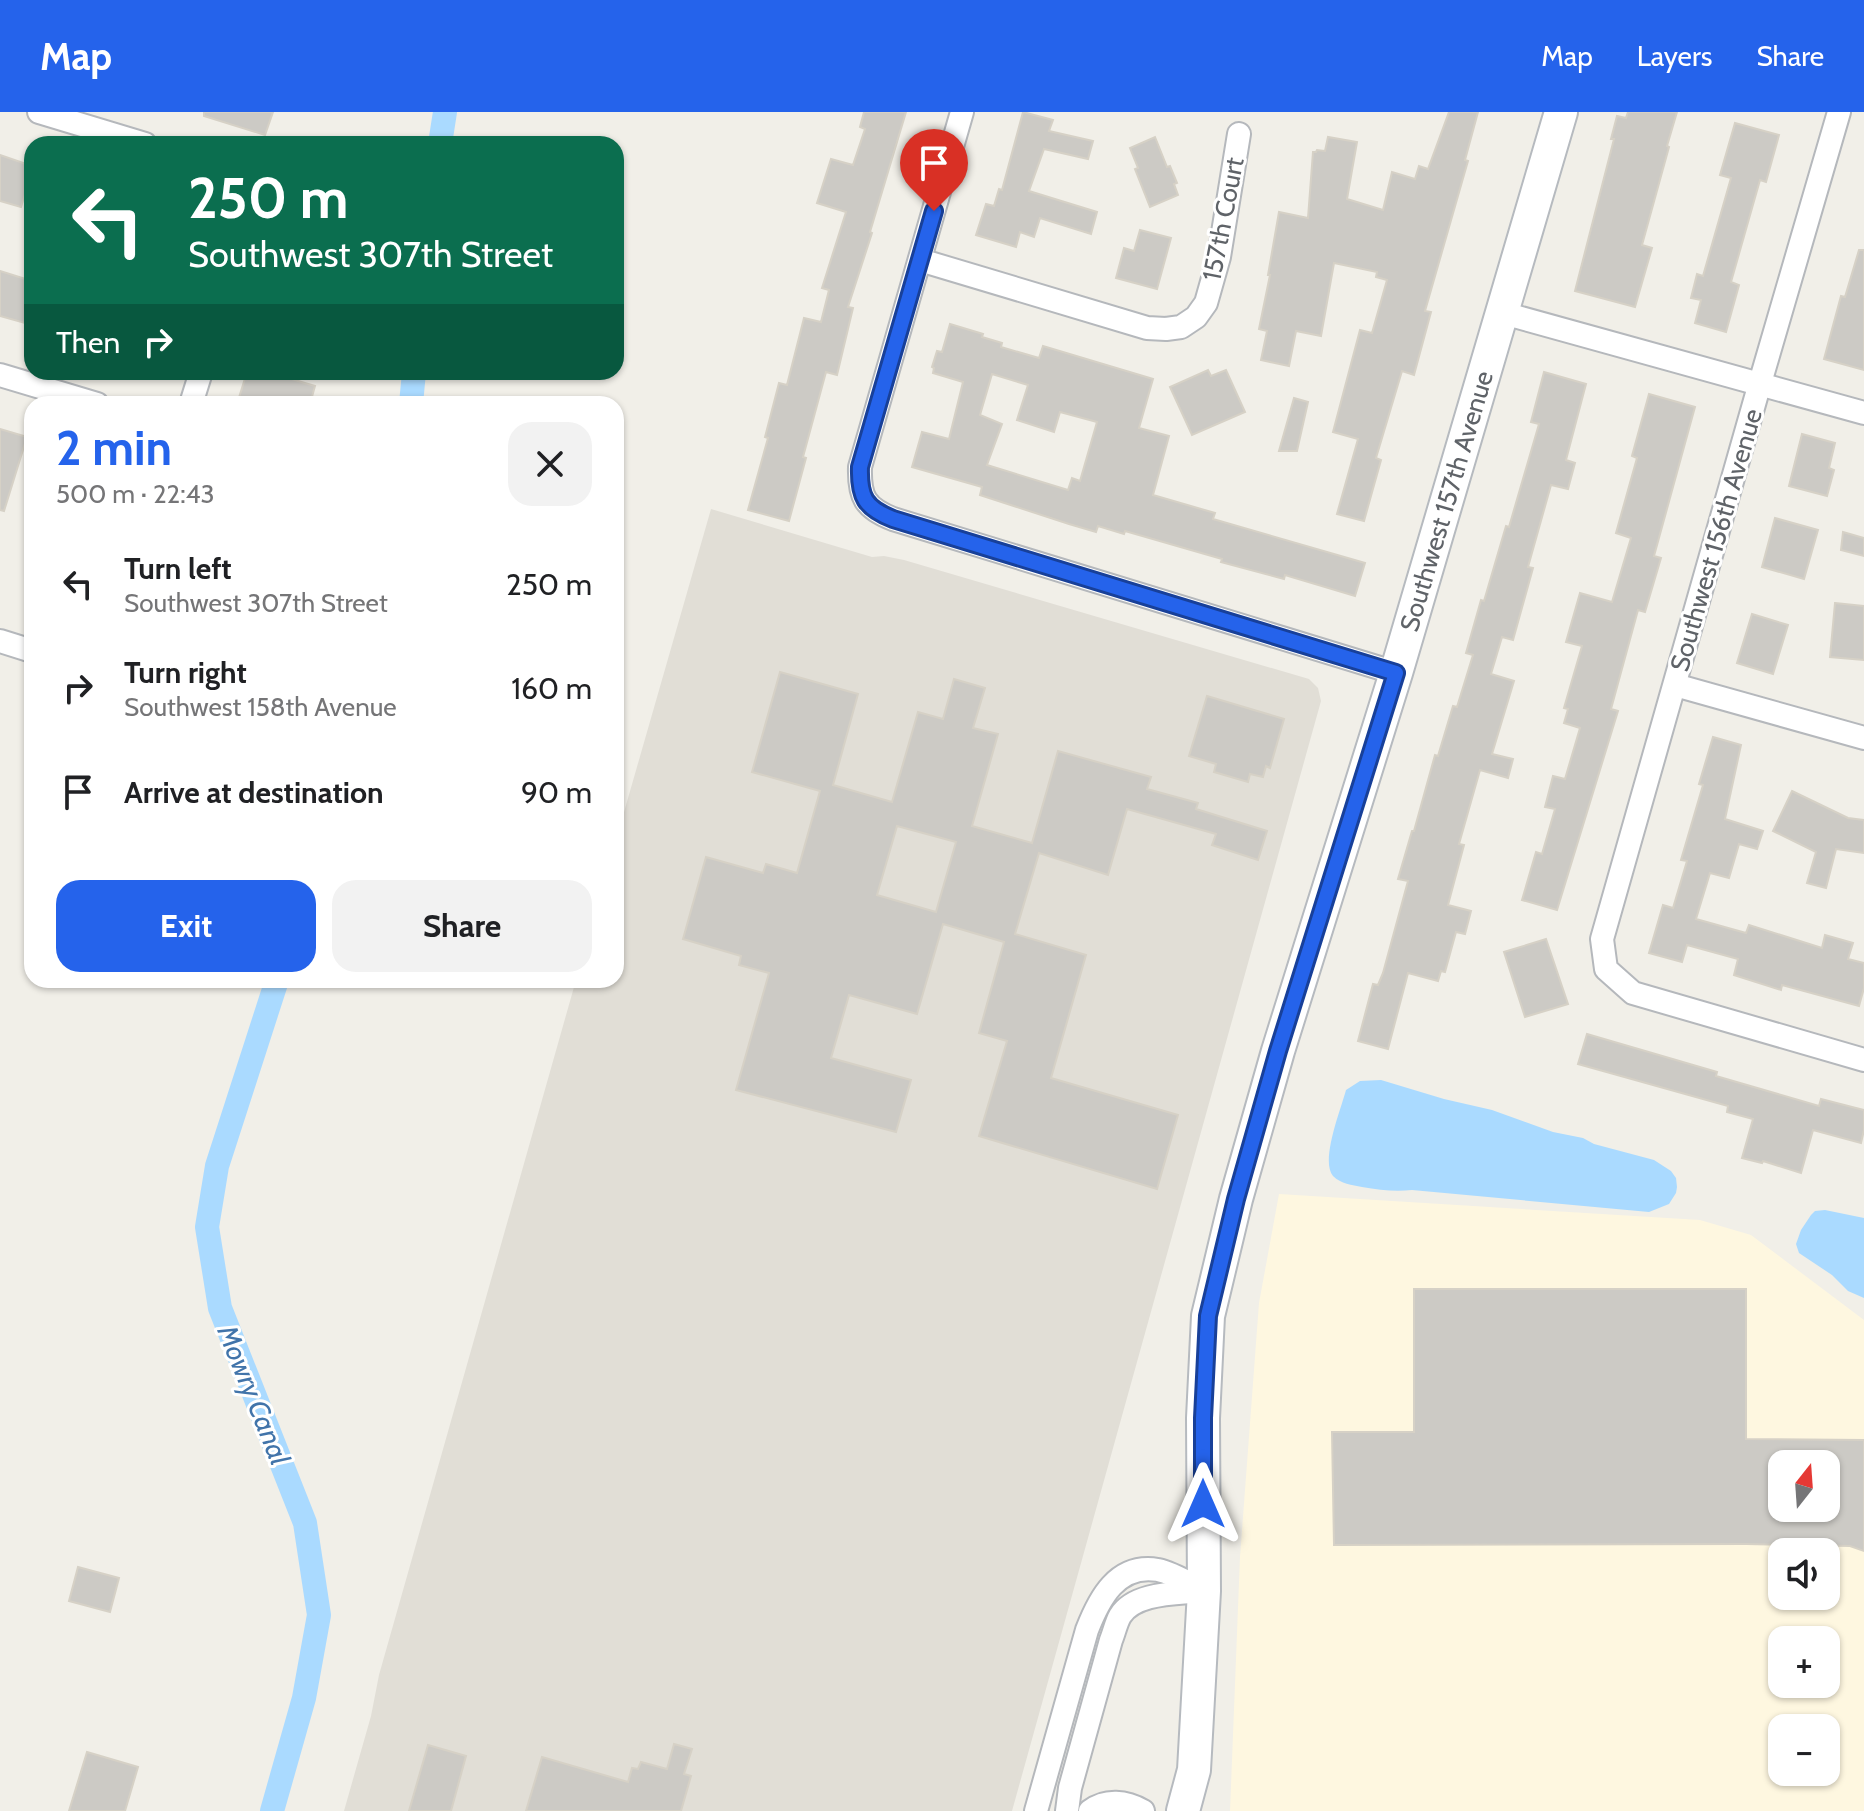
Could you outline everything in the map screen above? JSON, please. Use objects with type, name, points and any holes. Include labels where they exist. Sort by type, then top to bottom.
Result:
[{"type":"street","points":[[39,112],[84,118],[126,136]]},
{"type":"street","points":[[962,112],[860,467],[863,497],[867,504],[893,519],[1396,673]]},
{"type":"street","name":"Southwest 157th Avenue","points":[[1183,1811],[1194,1770],[1204,1591],[1203,1418],[1208,1316],[1236,1199],[1278,1051],[1396,673],[1561,112]]},
{"type":"street","name":"Southwest 156th Avenue","points":[[1839,112],[1602,939],[1606,969],[1633,993],[1864,1060]]},
{"type":"street","name":"157th Court","points":[[920,260],[1147,328],[1181,327],[1202,310],[1216,269],[1239,134]]},
{"type":"street","points":[[1503,313],[1864,413]]},
{"type":"street","points":[[0,375],[70,396]]},
{"type":"street","points":[[0,641],[24,648]]},
{"type":"street","points":[[1675,685],[1864,738]]},
{"type":"street","points":[[1036,1811],[1087,1630],[1108,1588],[1125,1575],[1141,1570],[1159,1570],[1204,1591]]},
{"type":"street","points":[[1067,1811],[1070,1788],[1120,1616],[1129,1607],[1147,1598],[1204,1591]]},
{"type":"street","name":"Southwest 157th Avenue","points":[[1194,1770],[1202,1811]]},
{"type":"street","points":[[1090,1811],[1096,1806],[1115,1802],[1143,1811]]},
{"type":"shaded area","points":[[711,509],[872,557],[904,560],[1309,679],[1318,688],[1321,701],[1012,1811],[344,1811],[371,1716],[379,1675],[574,988],[624,988],[624,812]]},
{"type":"shaded area","points":[[1279,1194],[1700,1220],[1751,1235],[1864,1320],[1864,1811],[1230,1811],[1240,1557],[1259,1303]]},
{"type":"water","points":[[1381,1080],[1492,1110],[1553,1132],[1654,1160],[1676,1178],[1676,1193],[1669,1204],[1649,1212],[1412,1190],[1381,1190],[1343,1182],[1333,1176],[1329,1159],[1346,1090],[1360,1081]]},
{"type":"water","points":[[1825,1210],[1864,1218],[1864,1298],[1848,1291],[1832,1275],[1799,1253],[1796,1244],[1801,1230],[1815,1211]]},
{"type":"building","points":[[204,112],[273,112],[265,135],[204,116]]},
{"type":"building","points":[[864,112],[906,112],[848,307],[853,308],[837,375],[826,372],[789,521],[748,510],[779,383],[787,385],[804,318],[821,322],[829,290],[822,288],[846,212],[817,203],[831,159],[853,165],[865,129],[860,127]]},
{"type":"building","points":[[1023,112],[1053,120],[1049,131],[1093,141],[1088,159],[1044,149],[1029,191],[1097,212],[1091,234],[1040,218],[1034,237],[1020,232],[1016,247],[976,235],[986,204],[994,206],[999,189],[1002,190]]},
{"type":"building","points":[[1449,112],[1478,112],[1465,160],[1468,161],[1425,311],[1431,312],[1414,375],[1402,371],[1376,458],[1381,460],[1364,521],[1337,514],[1358,439],[1333,432],[1360,330],[1372,333],[1387,280],[1376,277],[1377,272],[1334,263],[1321,336],[1296,331],[1289,366],[1261,360],[1267,331],[1259,329],[1279,212],[1308,218],[1313,152],[1325,151],[1328,137],[1357,142],[1347,199],[1383,210],[1392,172],[1415,179],[1419,166],[1428,169]]},
{"type":"building","points":[[1628,112],[1677,112],[1642,245],[1652,248],[1635,307],[1575,291],[1614,139],[1611,139],[1617,116],[1626,118]]},
{"type":"building","points":[[1735,123],[1779,135],[1766,182],[1760,180],[1731,282],[1739,285],[1726,332],[1695,323],[1701,300],[1691,298],[1697,274],[1703,276],[1731,178],[1720,175]]},
{"type":"building","points":[[1155,137],[1177,183],[1174,184],[1178,195],[1150,207],[1130,148]]},
{"type":"building","points":[[0,155],[24,163],[24,197],[21,207],[0,201]]},
{"type":"building","points":[[1140,230],[1171,238],[1157,289],[1116,278],[1124,248],[1134,251]]},
{"type":"building","points":[[1859,250],[1864,250],[1864,370],[1824,359],[1841,296],[1845,297]]},
{"type":"building","points":[[0,271],[24,278],[24,323],[0,316]]},
{"type":"building","points":[[950,324],[983,334],[982,337],[1002,343],[1001,347],[1039,358],[1043,346],[1153,379],[1139,428],[1169,436],[1153,495],[1215,513],[1213,519],[1365,563],[1355,596],[1285,575],[1284,579],[1221,562],[1222,559],[1125,531],[1124,534],[1098,526],[1096,532],[980,495],[982,487],[912,467],[922,432],[949,439],[963,382],[933,373],[937,351],[942,352]],"holes":[[[992,374],[1028,385],[1017,420],[1054,432],[1060,412],[1097,422],[1080,481],[1072,478],[1068,490],[987,465],[1002,424],[980,415]]]},
{"type":"building","points":[[1208,370],[1211,376],[1226,370],[1245,412],[1192,435],[1170,387]]},
{"type":"building","points":[[1544,372],[1586,384],[1566,460],[1575,463],[1568,489],[1551,485],[1528,567],[1533,568],[1513,640],[1502,637],[1491,674],[1514,681],[1492,754],[1513,759],[1508,778],[1480,770],[1459,844],[1464,845],[1448,905],[1471,911],[1465,934],[1456,932],[1445,972],[1441,971],[1438,981],[1408,973],[1388,1049],[1358,1041],[1373,984],[1378,985],[1383,973],[1408,881],[1398,879],[1412,831],[1435,755],[1438,756],[1453,706],[1457,707],[1473,655],[1466,653],[1481,600],[1484,601],[1506,526],[1509,527],[1539,424],[1531,422]]},
{"type":"building","points":[[244,380],[295,380],[315,386],[312,396],[240,396]]},
{"type":"building","points":[[1649,394],[1695,407],[1654,556],[1661,558],[1645,612],[1638,610],[1611,709],[1618,711],[1557,910],[1522,900],[1536,852],[1542,854],[1555,809],[1545,807],[1553,776],[1565,779],[1580,728],[1564,723],[1568,709],[1564,708],[1582,646],[1566,642],[1580,593],[1612,602],[1631,538],[1616,533],[1637,458],[1632,456]]},
{"type":"building","points":[[1294,398],[1308,402],[1297,451],[1279,451]]},
{"type":"building","points":[[0,429],[24,436],[24,447],[4,511],[0,510]]},
{"type":"building","points":[[1802,434],[1835,443],[1829,468],[1834,470],[1827,496],[1789,486]]},
{"type":"building","points":[[1775,518],[1818,530],[1804,579],[1762,567]]},
{"type":"building","points":[[1843,532],[1864,538],[1864,556],[1841,550]]},
{"type":"building","points":[[1835,603],[1864,606],[1864,660],[1830,657]]},
{"type":"building","points":[[1752,614],[1788,625],[1773,674],[1737,663]]},
{"type":"building","points":[[780,672],[858,694],[833,785],[892,802],[918,712],[943,719],[954,679],[985,688],[973,728],[998,734],[972,826],[1032,843],[1058,751],[1151,777],[1147,789],[1198,803],[1196,809],[1267,831],[1258,860],[1212,845],[1216,834],[1127,809],[1108,875],[1039,853],[1015,934],[1086,955],[1051,1078],[1178,1115],[1157,1189],[979,1136],[1007,1041],[979,1033],[1004,942],[943,924],[917,1014],[849,995],[831,1058],[911,1080],[896,1132],[736,1090],[769,973],[739,965],[741,956],[683,939],[706,857],[763,873],[766,864],[797,873],[820,791],[752,772]],"holes":[[[897,826],[956,842],[936,912],[877,895]]]},
{"type":"building","points":[[1207,696],[1284,719],[1270,768],[1266,766],[1263,777],[1250,774],[1248,782],[1214,772],[1216,764],[1189,756]]},
{"type":"building","points":[[1713,737],[1741,745],[1725,819],[1763,831],[1757,849],[1739,844],[1729,878],[1710,873],[1696,919],[1746,933],[1749,925],[1822,948],[1825,935],[1853,943],[1848,959],[1864,963],[1864,988],[1859,1006],[1782,985],[1781,990],[1734,975],[1738,959],[1687,945],[1682,962],[1649,953],[1663,905],[1673,908],[1687,861],[1681,860],[1703,785],[1699,784]]},
{"type":"building","points":[[1792,791],[1848,818],[1864,820],[1864,853],[1836,849],[1826,888],[1807,883],[1816,852],[1773,831]]},
{"type":"building","points":[[1546,939],[1568,1004],[1525,1017],[1504,952]]},
{"type":"building","points":[[1587,1034],[1819,1106],[1821,1099],[1864,1110],[1861,1143],[1813,1130],[1801,1173],[1742,1158],[1753,1119],[1727,1112],[1728,1106],[1578,1064]]},
{"type":"building","points":[[1414,1289],[1746,1289],[1746,1439],[1864,1440],[1864,1551],[1840,1546],[1840,1538],[1768,1538],[1768,1544],[1334,1545],[1332,1432],[1414,1432]]},
{"type":"building","points":[[78,1567],[119,1578],[110,1612],[69,1601]]},
{"type":"building","points":[[674,1744],[692,1749],[684,1774],[691,1776],[681,1811],[526,1811],[542,1757],[628,1782],[632,1768],[638,1769],[641,1762],[667,1769]]},
{"type":"building","points":[[428,1745],[466,1756],[451,1811],[409,1811]]},
{"type":"building","points":[[87,1752],[138,1767],[125,1811],[69,1811]]},
{"type":"waterway","name":"Mowry Canal","points":[[441,136],[445,112]]},
{"type":"waterway","name":"Mowry Canal","points":[[412,396],[413,380]]},
{"type":"waterway","name":"Mowry Canal","points":[[272,1811],[304,1698],[319,1615],[305,1523],[220,1308],[207,1227],[217,1166],[274,988]]},
{"type":"route","points":[[934,211],[860,467],[861,490],[867,504],[893,519],[1396,673],[1278,1051],[1236,1199],[1208,1316],[1203,1504]]}]
